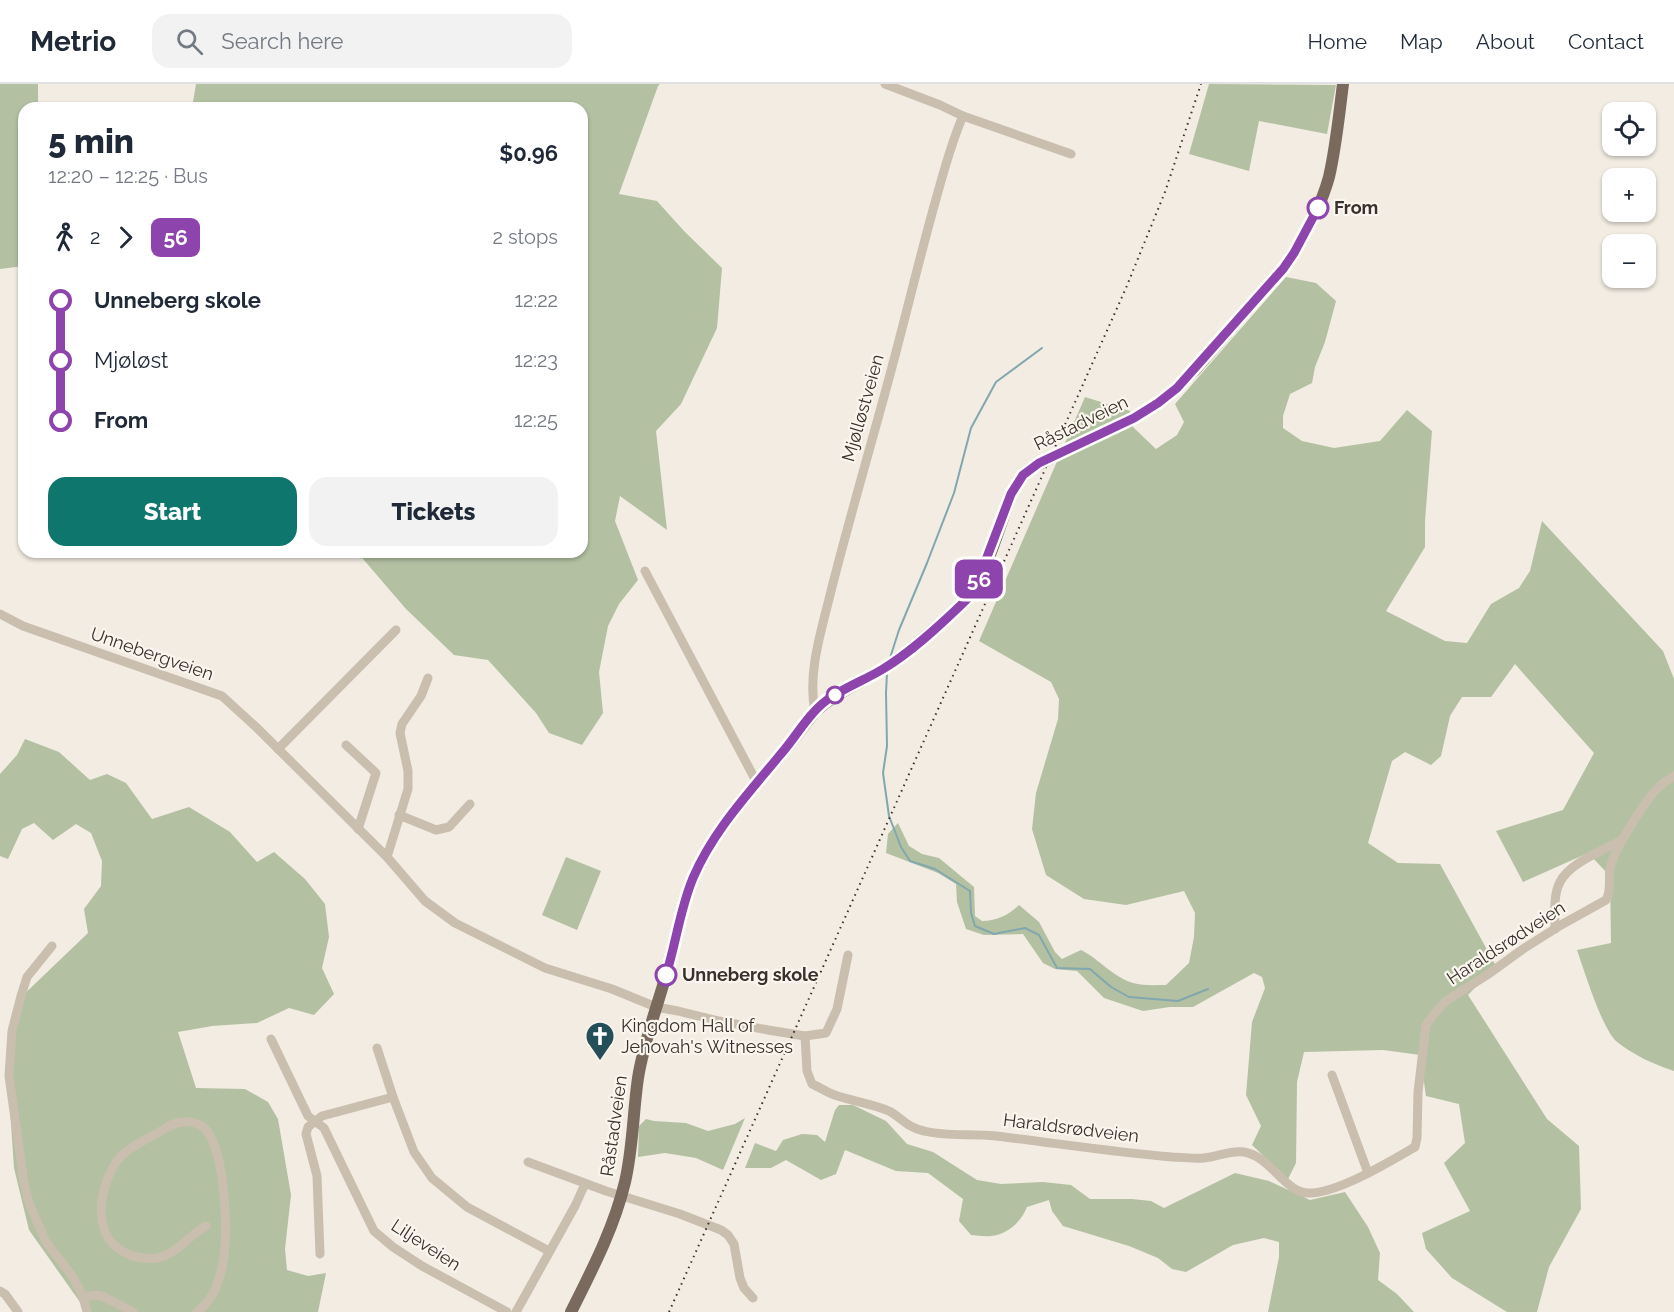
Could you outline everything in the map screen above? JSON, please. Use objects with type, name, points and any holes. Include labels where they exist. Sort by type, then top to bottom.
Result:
[{"type":"main road","name":"Råstadveien","points":[[571,1312],[602,1248],[621,1196],[627,1170],[642,1054],[693,878],[718,833],[814,712],[840,691],[868,678],[897,660],[948,618],[969,597],[978,580],[1011,494],[1019,480],[1030,469],[1134,418],[1177,388],[1283,269],[1315,215],[1324,192],[1335,149],[1343,84]]},
{"type":"street","points":[[885,84],[963,116],[1071,154]]},
{"type":"street","name":"Mjølløstveien","points":[[814,712],[813,677],[833,584],[929,223],[954,135],[963,116]]},
{"type":"street","points":[[645,571],[757,783]]},
{"type":"street","name":"Unnebergveien","points":[[0,614],[23,626],[222,696],[387,857],[425,901],[455,923],[545,968],[612,989],[656,1007]]},
{"type":"street","points":[[278,749],[396,630]]},
{"type":"street","points":[[387,857],[408,789],[408,771],[400,733],[402,724],[421,696],[428,678]]},
{"type":"street","points":[[346,745],[376,773],[358,829]]},
{"type":"street","name":"Haraldsrødveien","points":[[805,1036],[807,1071],[812,1084],[832,1094],[890,1112],[910,1127],[944,1134],[993,1136],[1171,1156],[1203,1158],[1246,1152],[1260,1159],[1281,1176],[1288,1186],[1306,1194],[1329,1190],[1368,1173],[1415,1146],[1418,1092],[1426,1025],[1446,1001],[1555,929],[1606,900],[1610,894],[1610,869],[1622,840],[1658,788],[1674,776]]},
{"type":"street","points":[[399,815],[436,830],[449,827],[470,804]]},
{"type":"street","points":[[1555,929],[1556,892],[1565,874],[1622,840]]},
{"type":"street","points":[[52,946],[27,977],[24,986],[12,1031],[9,1076],[24,1183],[29,1203],[46,1242],[73,1277],[87,1312]]},
{"type":"street","points":[[656,1007],[805,1036],[826,1033],[837,1009],[848,955]]},
{"type":"street","name":"Liljeveien","points":[[271,1039],[308,1116],[324,1128],[374,1231],[422,1266],[507,1312]]},
{"type":"street","points":[[377,1048],[414,1152],[432,1178],[467,1207],[549,1251]]},
{"type":"street","points":[[1332,1075],[1368,1173]]},
{"type":"street","points":[[320,1254],[317,1176],[306,1134],[308,1127],[322,1116],[393,1097]]},
{"type":"street","points":[[197,1312],[208,1301],[217,1286],[225,1247],[223,1179],[218,1156],[207,1131],[193,1122],[178,1122],[135,1146],[118,1160],[107,1178],[102,1205],[105,1233],[123,1252],[135,1256],[157,1258],[177,1248],[206,1226]]},
{"type":"street","points":[[528,1162],[585,1184],[689,1217],[728,1235],[734,1244],[740,1278],[744,1288],[753,1298]]},
{"type":"street","points":[[516,1312],[585,1184]]},
{"type":"street","points":[[0,1291],[6,1294],[18,1312]]},
{"type":"street","points":[[82,1297],[99,1295],[133,1312]]},
{"type":"green space","points":[[0,84],[38,84],[38,102],[18,102],[18,267],[0,269]]},
{"type":"green space","points":[[196,84],[660,84],[619,194],[657,201],[722,268],[717,328],[681,404],[656,431],[667,530],[620,496],[615,521],[638,580],[619,604],[608,626],[599,672],[603,713],[582,745],[549,733],[536,713],[488,660],[454,655],[406,609],[362,558],[588,558],[588,102],[193,102]]},
{"type":"green space","points":[[1209,84],[1336,85],[1327,134],[1259,121],[1249,171],[1189,154]]},
{"type":"green space","points":[[1286,277],[1316,283],[1336,301],[1312,383],[1290,394],[1283,416],[1283,428],[1302,441],[1334,448],[1380,441],[1407,410],[1432,431],[1425,547],[1386,611],[1445,641],[1467,643],[1491,604],[1519,588],[1530,571],[1542,521],[1663,651],[1674,679],[1674,1071],[1644,1059],[1616,1041],[1599,1012],[1577,950],[1611,943],[1610,876],[1588,853],[1523,882],[1496,831],[1563,810],[1594,753],[1515,664],[1491,697],[1462,697],[1450,716],[1441,756],[1431,765],[1405,752],[1392,761],[1368,843],[1398,863],[1440,864],[1496,966],[1468,995],[1547,1119],[1579,1146],[1581,1209],[1549,1267],[1537,1312],[1507,1312],[1452,1278],[1426,1249],[1422,1233],[1470,1211],[1444,1163],[1465,1143],[1459,1104],[1426,1096],[1420,1055],[1383,1050],[1304,1052],[1297,1082],[1296,1163],[1288,1179],[1252,1145],[1261,1126],[1246,1095],[1252,1022],[1265,988],[1262,977],[1254,973],[1193,1007],[1170,1007],[1143,1011],[1104,998],[1077,971],[1055,969],[1043,963],[1023,934],[984,935],[966,929],[957,902],[956,884],[938,873],[886,853],[888,834],[898,823],[909,846],[922,854],[939,858],[974,887],[975,916],[982,921],[997,919],[1019,905],[1039,922],[1055,952],[1062,959],[1081,950],[1126,980],[1150,985],[1166,985],[1189,963],[1194,937],[1195,913],[1184,891],[1126,905],[1084,899],[1046,875],[1032,829],[1036,793],[1058,719],[1059,699],[1051,682],[979,641],[1085,397],[1130,411],[1133,427],[1156,449],[1177,435],[1184,422],[1175,404]]},
{"type":"green space","points":[[25,739],[59,752],[90,780],[107,774],[126,783],[152,819],[189,807],[230,832],[257,862],[274,852],[305,879],[325,904],[329,937],[322,968],[334,994],[314,1015],[289,1008],[257,1023],[212,1026],[178,1032],[196,1088],[245,1089],[268,1102],[278,1119],[291,1195],[285,1249],[287,1270],[308,1276],[326,1273],[318,1312],[87,1312],[29,1230],[14,1168],[7,1064],[17,1001],[88,933],[84,909],[101,886],[102,861],[91,833],[76,824],[53,840],[34,823],[22,829],[8,859],[0,856],[0,774],[17,755]]},
{"type":"green space","points":[[566,857],[601,871],[577,930],[542,915]]},
{"type":"green space","points":[[839,1105],[853,1105],[886,1121],[907,1144],[933,1152],[977,1180],[1001,1184],[1043,1182],[1071,1185],[1090,1199],[1151,1201],[1164,1208],[1235,1173],[1269,1181],[1310,1200],[1345,1192],[1368,1227],[1380,1253],[1378,1280],[1397,1294],[1414,1312],[1268,1312],[1279,1257],[1279,1242],[1264,1238],[1233,1245],[1186,1272],[1172,1269],[1158,1258],[1129,1246],[1063,1226],[1052,1211],[1049,1200],[1027,1207],[1021,1218],[1003,1233],[989,1236],[971,1235],[959,1221],[963,1199],[928,1173],[896,1171],[845,1150],[836,1174],[821,1180],[786,1160],[771,1168],[745,1168],[755,1143],[776,1151],[783,1140],[802,1134],[817,1135],[825,1142],[835,1110]]},
{"type":"green space","points":[[745,1118],[723,1170],[696,1158],[665,1153],[638,1157],[639,1126],[646,1119],[686,1123],[708,1131],[735,1124]]},
{"type":"waterway","points":[[890,658],[954,493],[971,428],[996,382],[1042,348]]},
{"type":"waterway","points":[[887,673],[887,746],[883,773],[889,816],[901,847],[910,861],[935,869],[970,891],[971,913],[975,926],[994,934],[1025,928],[1039,935],[1057,968],[1090,969],[1111,987],[1129,997],[1178,1001],[1208,989]]},
{"type":"railway","points":[[669,1312],[1126,288],[1165,192],[1201,84]]},
{"type":"bus line","name":"56","points":[[666,975],[693,878],[710,846],[734,811],[814,712],[840,691],[868,678],[897,660],[948,618],[969,597],[976,586],[1011,494],[1023,475],[1039,463],[1134,418],[1177,388],[1283,269],[1318,208]]},
{"type":"place","name":"From","points":[[1318,208]]},
{"type":"place","name":"Unneberg skole","points":[[666,975]]},
{"type":"place","name":"Kingdom Hall of Jehovah's Witnesses","points":[[600,1062]]}]
